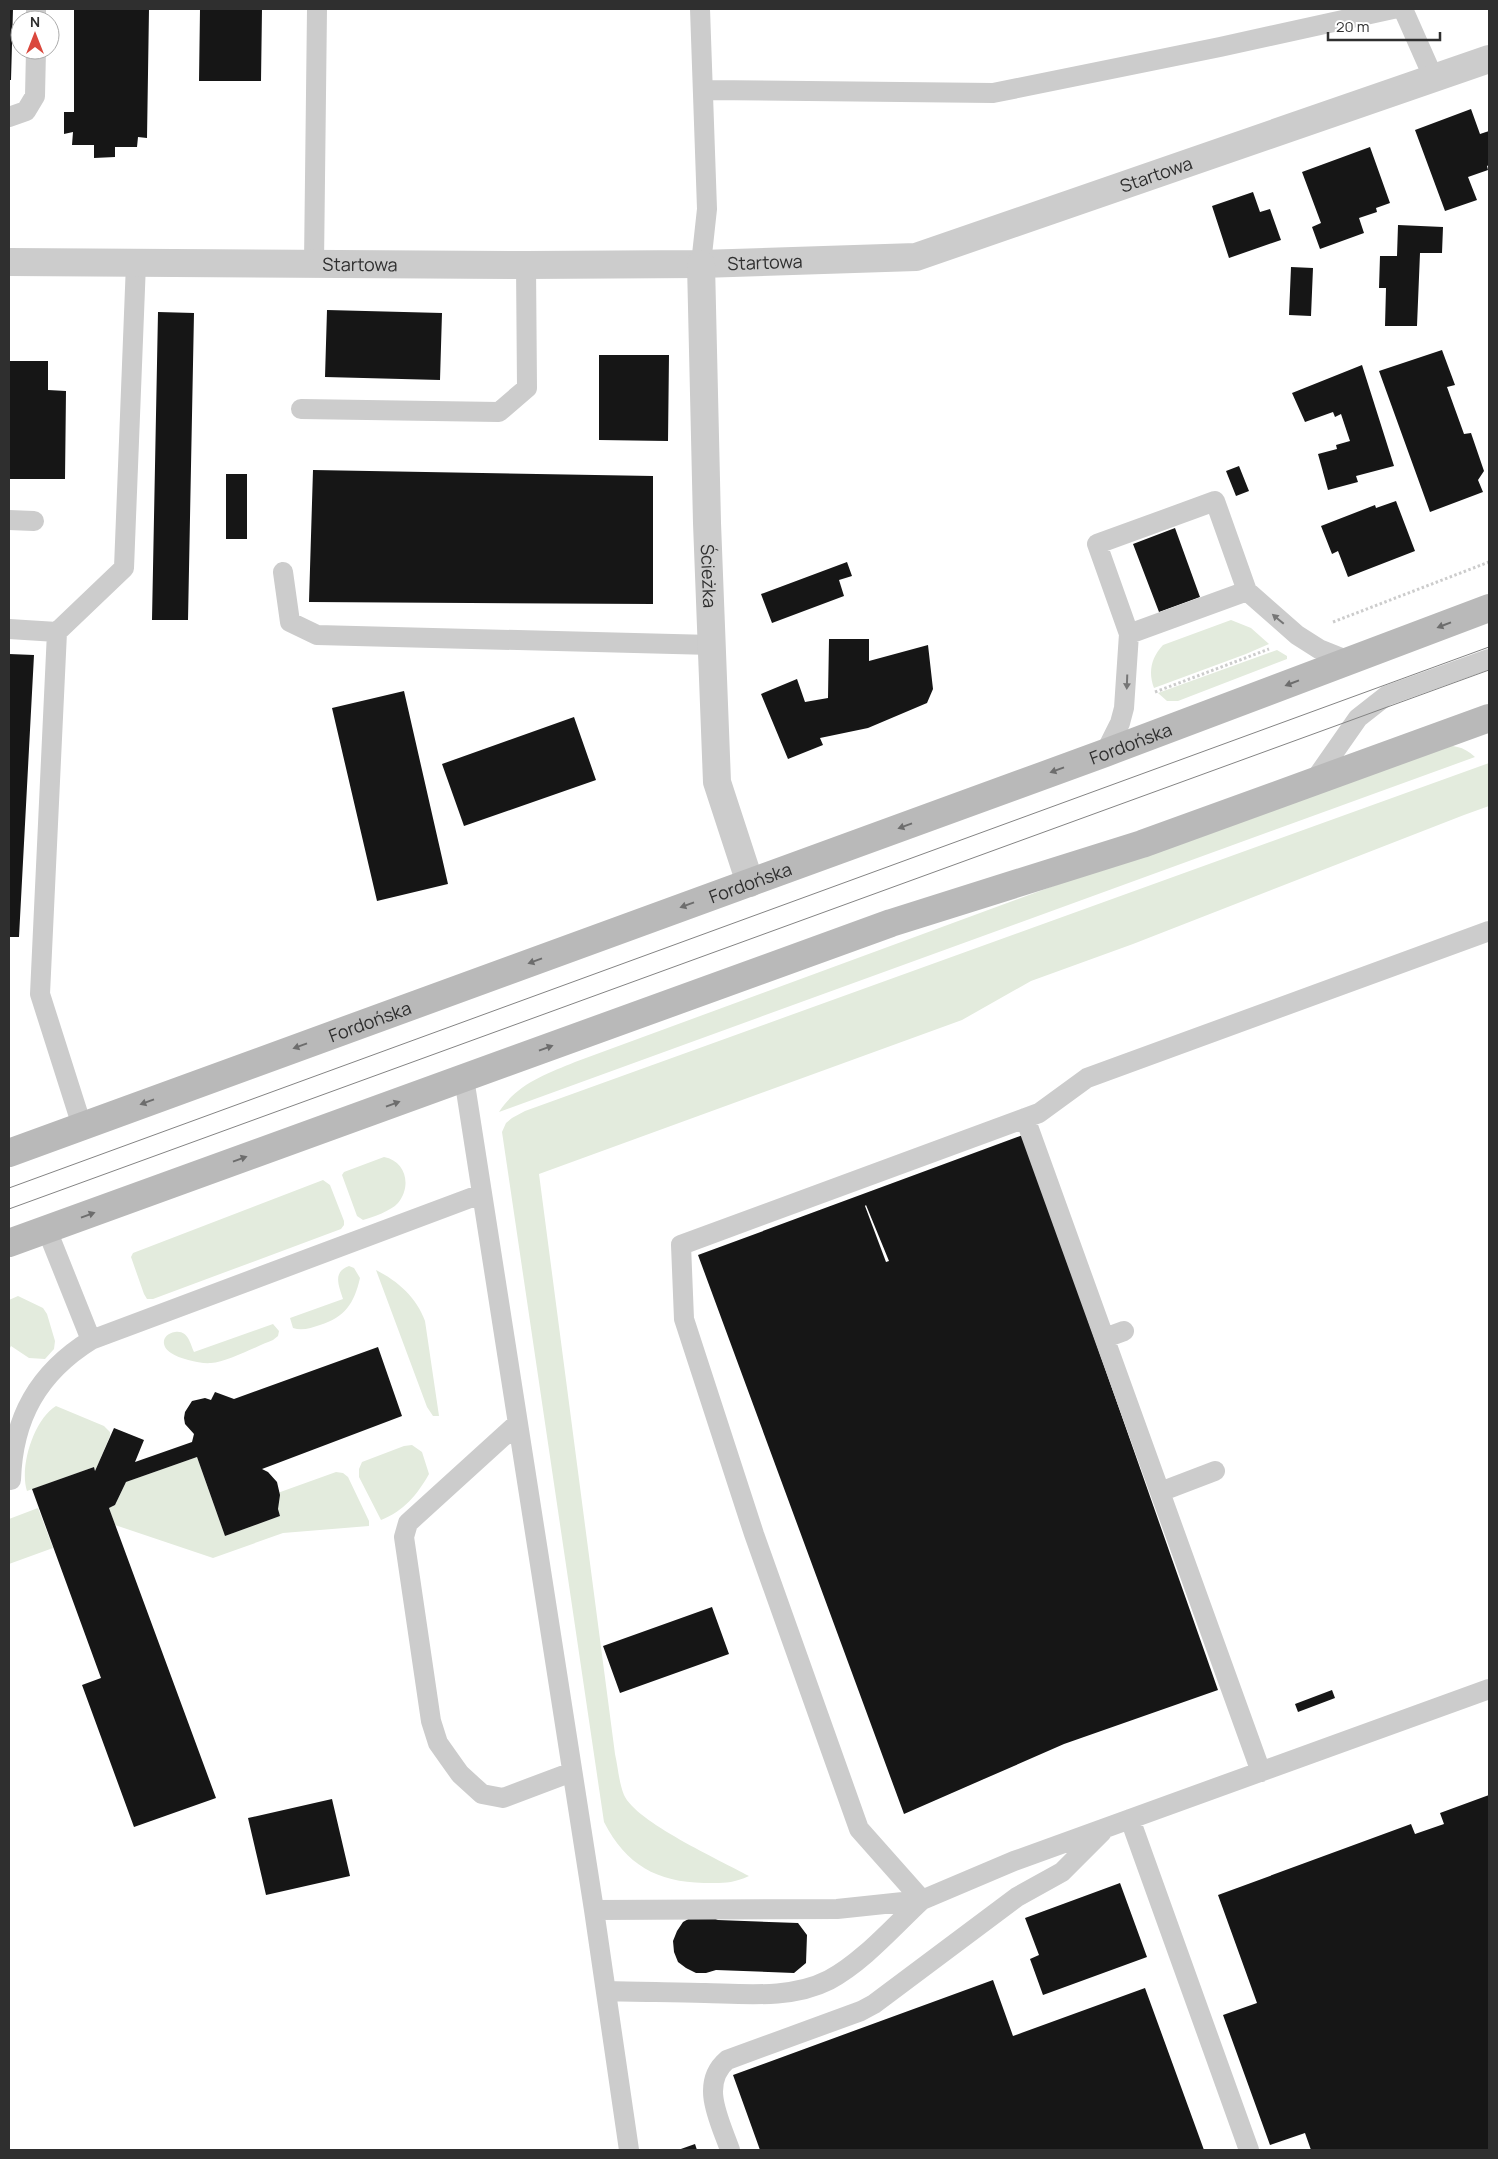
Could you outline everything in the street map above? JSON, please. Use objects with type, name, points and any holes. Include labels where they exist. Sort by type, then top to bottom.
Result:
[{"type":"main road","name":"Fordońska","points":[[9,1153],[1105,753],[1489,608]]},
{"type":"main road","points":[[9,1243],[891,923],[1142,844],[1489,718]]},
{"type":"street","name":"Startowa","points":[[9,262],[526,265],[701,264],[916,257],[1489,59]]},
{"type":"street","name":"Ścieżka","points":[[701,264],[712,645],[718,782],[750,883]]},
{"type":"lane","points":[[314,264],[316,9]]},
{"type":"lane","points":[[700,9],[707,208],[701,264]]},
{"type":"lane","points":[[704,90],[993,93],[1399,9],[1434,79]]},
{"type":"lane","points":[[9,117],[26,111],[35,96],[36,60]]},
{"type":"lane","points":[[82,1126],[40,994],[57,632],[124,568],[136,263]]},
{"type":"lane","points":[[301,409],[499,412],[527,388],[526,265]]},
{"type":"lane","points":[[1105,753],[1120,723],[1124,708],[1129,634],[1097,544],[1214,501],[1247,591],[1297,635],[1319,649],[1349,661]]},
{"type":"lane","points":[[9,520],[34,521]]},
{"type":"lane","points":[[283,572],[290,622],[316,635],[712,645]]},
{"type":"lane","points":[[1129,634],[1247,591]]},
{"type":"lane","points":[[9,630],[57,632]]},
{"type":"lane","points":[[1314,782],[1358,718],[1386,696],[1489,659]]},
{"type":"lane","points":[[922,1900],[859,1829],[754,1534],[684,1319],[682,1244],[1039,1113],[1086,1078],[1489,931]]},
{"type":"lane","points":[[464,1078],[594,1910],[629,2150]]},
{"type":"lane","points":[[1025,1118],[1261,1772]]},
{"type":"lane","points":[[11,1480],[12,1456],[25,1410],[51,1371],[68,1355],[90,1340],[481,1194]]},
{"type":"lane","points":[[47,1230],[90,1340]]},
{"type":"lane","points":[[1104,1338],[1124,1331]]},
{"type":"lane","points":[[517,1424],[408,1523],[404,1537],[431,1721],[438,1743],[460,1774],[482,1794],[503,1798],[572,1772]]},
{"type":"lane","points":[[1160,1492],[1215,1471]]},
{"type":"lane","points":[[594,1910],[837,1909],[922,1900],[1014,1860],[1489,1689]]},
{"type":"lane","points":[[1130,1819],[1249,2150]]},
{"type":"lane","points":[[730,2150],[712,2094],[713,2076],[718,2067],[726,2060],[861,2011],[874,2004],[1018,1897],[1062,1872],[1107,1827]]},
{"type":"lane","points":[[606,1991],[739,1994],[791,1992],[809,1988],[829,1980],[850,1967],[922,1900]]},
{"type":"shaded area","points":[[1231,620],[1251,628],[1269,644],[1154,688],[1151,676],[1153,660],[1163,645]]},
{"type":"shaded area","points":[[1277,650],[1287,656],[1287,659],[1178,701],[1167,701],[1158,693]]},
{"type":"shaded area","points":[[1437,745],[1458,747],[1475,757],[499,1112],[506,1102],[523,1087],[575,1062]]},
{"type":"shaded area","points":[[1489,763],[1489,806],[1133,944],[1031,981],[962,1020],[539,1174],[615,1754],[622,1790],[632,1806],[661,1828],[749,1876],[727,1883],[687,1882],[658,1875],[633,1860],[622,1850],[604,1822],[502,1132],[506,1123],[525,1111]]},
{"type":"shaded area","points":[[384,1157],[397,1163],[402,1169],[406,1182],[405,1189],[398,1203],[391,1209],[363,1220],[357,1216],[342,1175],[344,1172]]},
{"type":"shaded area","points":[[323,1180],[330,1185],[344,1221],[341,1229],[153,1299],[147,1299],[131,1257],[133,1253]]},
{"type":"shaded area","points":[[349,1266],[354,1268],[360,1278],[355,1295],[347,1308],[329,1322],[310,1328],[293,1328],[290,1318],[343,1299],[338,1280],[340,1272]]},
{"type":"shaded area","points":[[376,1270],[392,1279],[406,1291],[422,1313],[425,1321],[439,1416],[433,1416],[427,1407]]},
{"type":"shaded area","points":[[18,1296],[43,1308],[47,1314],[55,1341],[54,1349],[45,1359],[29,1358],[11,1346],[9,1350],[9,1300]]},
{"type":"shaded area","points":[[273,1324],[279,1331],[278,1336],[273,1340],[218,1362],[201,1363],[185,1359],[171,1353],[164,1344],[167,1335],[175,1332],[183,1333],[188,1338],[194,1352]]},
{"type":"shaded area","points":[[56,1406],[104,1426],[110,1432],[110,1436],[95,1471],[94,1467],[27,1491],[25,1469],[30,1444],[41,1421]]},
{"type":"shaded area","points":[[412,1445],[422,1452],[429,1474],[420,1489],[403,1507],[381,1520],[359,1477],[359,1469],[362,1462],[404,1446]]},
{"type":"shaded area","points":[[197,1457],[225,1536],[280,1516],[272,1495],[336,1472],[343,1473],[348,1477],[369,1521],[369,1526],[283,1533],[213,1558],[115,1525],[109,1508],[115,1505],[126,1482]]},
{"type":"shaded area","points":[[38,1508],[53,1548],[9,1564],[9,1519]]},
{"type":"building","points":[[9,9],[13,9],[10,10],[10,60],[12,60],[11,80],[9,80]]},
{"type":"building","points":[[74,9],[149,9],[147,138],[138,137],[137,147],[115,147],[115,157],[94,158],[94,145],[72,145],[73,132],[64,134],[64,112],[74,112]]},
{"type":"building","points":[[200,9],[262,9],[261,81],[199,81]]},
{"type":"building","points":[[1471,109],[1480,134],[1489,131],[1488,170],[1468,177],[1477,200],[1445,211],[1415,130]]},
{"type":"building","points":[[1370,147],[1390,203],[1376,208],[1377,212],[1359,218],[1364,233],[1320,249],[1312,227],[1321,223],[1302,172]]},
{"type":"building","points":[[1253,192],[1260,212],[1270,209],[1281,240],[1229,258],[1212,206]]},
{"type":"building","points":[[1398,225],[1443,227],[1442,253],[1420,253],[1417,326],[1385,326],[1386,288],[1379,288],[1380,256],[1397,256]]},
{"type":"building","points":[[1291,267],[1313,268],[1311,316],[1289,315]]},
{"type":"building","points":[[327,310],[442,313],[440,380],[325,377]]},
{"type":"building","points":[[158,312],[194,313],[188,620],[152,620]]},
{"type":"building","points":[[1442,350],[1455,385],[1447,387],[1464,434],[1471,433],[1484,471],[1478,480],[1483,492],[1430,512],[1379,371]]},
{"type":"building","points":[[599,355],[669,355],[668,441],[599,440]]},
{"type":"building","points":[[9,361],[48,361],[48,390],[66,391],[65,479],[9,479]]},
{"type":"building","points":[[1362,365],[1394,466],[1356,476],[1358,482],[1328,490],[1318,454],[1337,449],[1336,445],[1350,441],[1341,414],[1335,417],[1333,412],[1305,422],[1292,393]]},
{"type":"building","points":[[1239,466],[1249,491],[1236,496],[1226,471]]},
{"type":"building","points":[[313,470],[653,476],[653,604],[309,602]]},
{"type":"building","points":[[226,474],[247,474],[247,539],[226,539]]},
{"type":"building","points":[[1396,501],[1415,551],[1348,577],[1338,551],[1332,554],[1321,526],[1375,505],[1376,508]]},
{"type":"building","points":[[1175,528],[1200,597],[1159,612],[1133,544]]},
{"type":"building","points":[[847,562],[852,576],[839,580],[844,596],[772,623],[761,594]]},
{"type":"building","points":[[829,639],[869,639],[869,661],[928,645],[933,689],[927,703],[868,728],[820,738],[823,745],[788,759],[761,694],[797,679],[805,702],[828,698]]},
{"type":"building","points":[[9,654],[34,655],[19,937],[9,937]]},
{"type":"building","points":[[404,691],[448,884],[377,901],[332,708]]},
{"type":"building","points":[[574,717],[596,780],[464,826],[442,764]]},
{"type":"building","points":[[1023,1135],[1218,1690],[1064,1744],[904,1814],[698,1255]],"holes":[[[866,1205],[889,1261],[886,1262]]]},
{"type":"building","points":[[378,1347],[402,1416],[262,1469],[268,1472],[277,1482],[280,1495],[278,1509],[280,1516],[225,1536],[197,1457],[126,1482],[115,1505],[109,1508],[216,1798],[134,1827],[82,1685],[101,1678],[32,1489],[94,1467],[95,1471],[114,1428],[144,1440],[135,1462],[192,1442],[194,1434],[185,1424],[184,1418],[185,1412],[192,1401],[205,1398],[211,1400],[215,1392],[234,1399]]},
{"type":"building","points":[[712,1607],[729,1654],[620,1693],[603,1646]]},
{"type":"building","points":[[1332,1690],[1335,1698],[1298,1712],[1295,1704]]},
{"type":"building","points":[[1489,1795],[1489,2150],[1311,2150],[1305,2133],[1270,2145],[1223,2015],[1257,2003],[1218,1895],[1411,1824],[1415,1834],[1444,1824],[1440,1813]]},
{"type":"building","points":[[332,1799],[350,1876],[266,1895],[248,1818]]},
{"type":"building","points":[[1120,1883],[1147,1957],[1043,1995],[1030,1959],[1039,1955],[1025,1918]]},
{"type":"building","points":[[692,1917],[718,1920],[798,1923],[807,1935],[806,1963],[794,1973],[716,1970],[696,1973],[678,1962],[674,1952],[673,1941],[683,1922]]},
{"type":"building","points":[[993,1980],[1013,2036],[1145,1988],[1204,2150],[760,2150],[733,2075]]},
{"type":"building","points":[[695,2144],[697,2150],[678,2150]]},
{"type":"tram line","points":[[9,1188],[1489,647]]},
{"type":"tram line","points":[[9,1209],[1489,670]]}]
